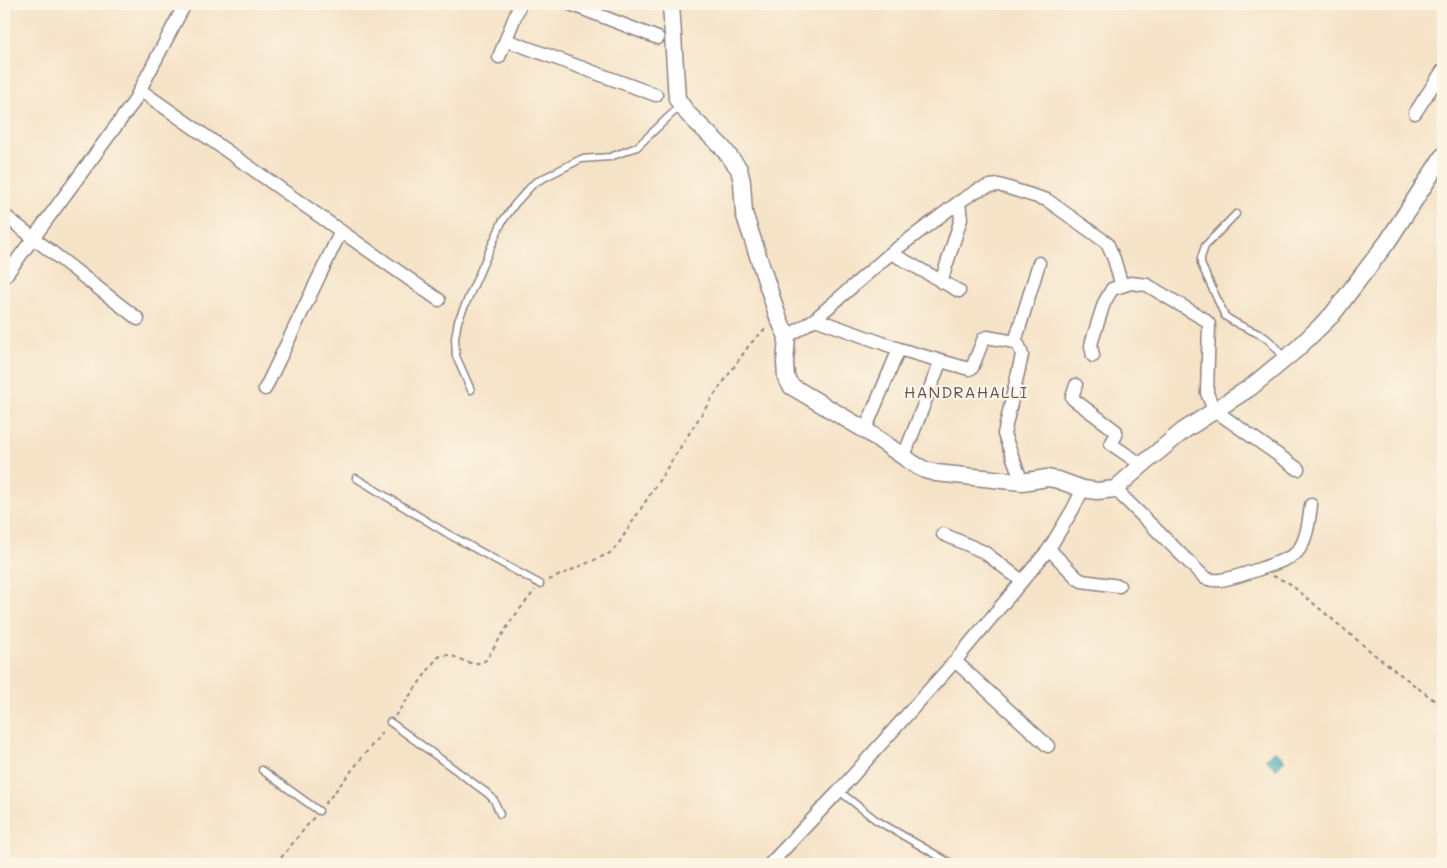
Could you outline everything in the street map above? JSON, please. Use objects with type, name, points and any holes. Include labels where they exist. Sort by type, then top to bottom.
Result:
[{"type":"street","points":[[4,276],[133,103],[185,4]]},
{"type":"street","points":[[570,4],[658,38]]},
{"type":"street","points":[[671,4],[677,99],[681,106],[722,147],[739,169],[742,182],[744,213],[778,316],[787,337],[786,377],[791,386],[865,430],[925,470],[936,473],[1022,482],[1047,478],[1083,489],[1097,491],[1115,489],[1183,432],[1251,387],[1285,359],[1332,315],[1388,241],[1443,156]]},
{"type":"street","points":[[499,57],[516,5]]},
{"type":"street","points":[[506,40],[656,96]]},
{"type":"street","points":[[1415,113],[1443,70]]},
{"type":"street","points":[[140,90],[439,300]]},
{"type":"street","points":[[787,337],[815,319],[891,254],[959,202],[978,190],[990,186],[999,185],[1047,200],[1107,243],[1122,286]]},
{"type":"street","points":[[941,282],[961,219],[959,202]]},
{"type":"street","points":[[4,215],[138,319]]},
{"type":"street","points":[[265,389],[341,231]]},
{"type":"street","points":[[891,254],[959,291]]},
{"type":"street","points":[[1015,342],[1038,263]]},
{"type":"street","points":[[1093,356],[1092,341],[1104,303],[1112,289],[1131,283],[1147,285],[1204,319],[1209,324],[1207,393],[1214,410],[1298,469]]},
{"type":"street","points":[[815,319],[899,349],[970,369],[984,338],[1015,342],[1019,346],[1022,355],[1004,434],[1022,482]]},
{"type":"street","points":[[865,430],[899,349]]},
{"type":"street","points":[[904,456],[941,360]]},
{"type":"street","points":[[1076,385],[1072,394],[1073,399],[1116,431],[1111,444],[1142,465]]},
{"type":"street","points":[[770,864],[839,791],[955,661],[1049,549],[1083,489]]},
{"type":"street","points":[[1115,489],[1205,578],[1212,580],[1220,580],[1257,569],[1294,555],[1298,552],[1309,527],[1311,506]]},
{"type":"street","points":[[943,534],[984,552],[1022,581]]},
{"type":"street","points":[[1049,549],[1082,581],[1119,586]]},
{"type":"street","points":[[955,661],[1048,746]]},
{"type":"lane","points":[[471,390],[456,356],[455,338],[458,321],[502,222],[515,204],[534,183],[581,159],[610,157],[637,147],[681,106]]},
{"type":"lane","points":[[1236,214],[1205,246],[1202,252],[1201,264],[1225,316],[1264,336],[1285,359]]},
{"type":"lane","points":[[356,478],[448,534],[540,584]]},
{"type":"lane","points":[[390,722],[488,793],[494,800],[500,814]]},
{"type":"lane","points":[[262,770],[319,811]]},
{"type":"lane","points":[[839,791],[876,820],[952,864]]},
{"type":"path","points":[[276,864],[390,722],[437,658],[447,654],[471,663],[480,664],[486,660],[513,618],[540,584],[610,553],[617,546],[710,401],[750,344],[778,316]]},
{"type":"path","points":[[1257,569],[1289,583],[1375,655],[1443,708]]},
{"type":"water","points":[[1274,750],[1285,760],[1276,769],[1265,759]]},
{"type":"district","name":"HANDRAHALLI","points":[[966,391]]}]
